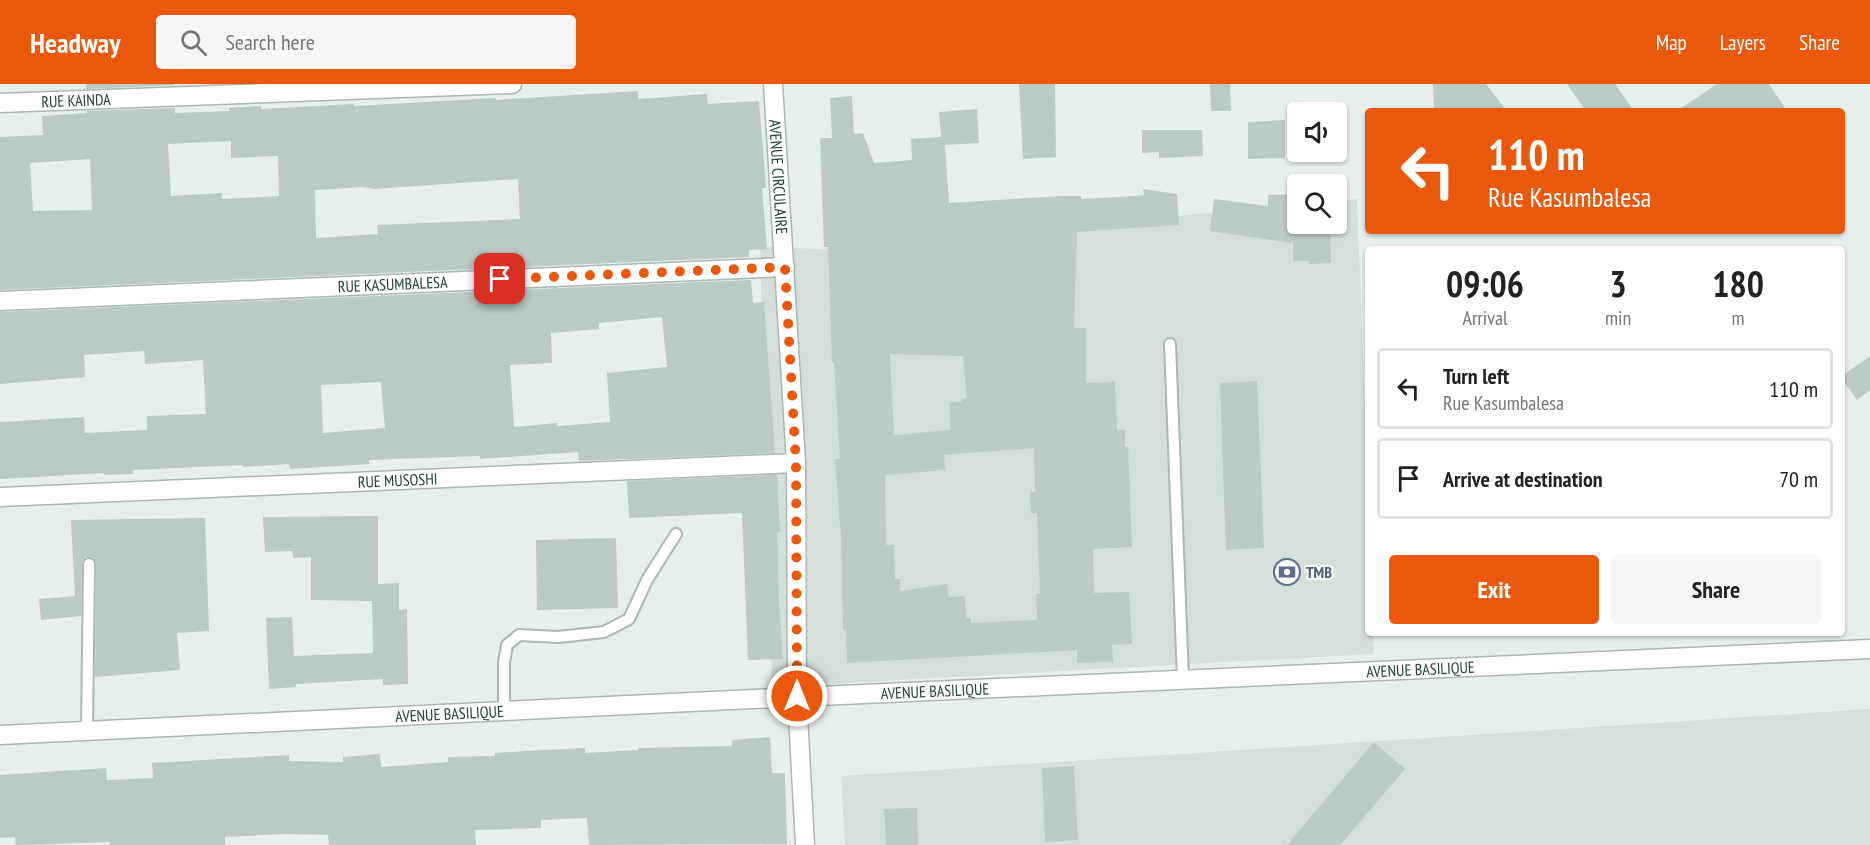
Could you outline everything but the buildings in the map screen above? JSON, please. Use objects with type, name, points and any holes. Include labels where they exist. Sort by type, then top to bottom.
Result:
[{"type":"street","name":"RUE KAINDA","points":[[0,103],[512,84]]},
{"type":"street","name":"AVENUE CIRCULAIRE","points":[[773,84],[796,463],[797,696],[805,845]]},
{"type":"street","name":"RUE KASUMBALESA","points":[[0,301],[785,267]]},
{"type":"street","name":"RUE MUSOSHI","points":[[0,497],[796,463]]},
{"type":"street","name":"AVENUE BASILIQUE","points":[[0,735],[797,696],[1870,649]]},
{"type":"lane","points":[[1170,344],[1183,679]]},
{"type":"lane","points":[[504,711],[504,662],[507,645],[519,635],[558,637],[604,632],[629,619],[647,580],[676,534]]},
{"type":"lane","points":[[87,731],[89,564]]},
{"type":"shaded area","points":[[1357,199],[1365,408],[1365,636],[1373,636],[1374,654],[772,687],[760,247],[823,249],[1287,206],[1287,234],[1347,234],[1347,200]]},
{"type":"shaded area","points":[[1870,709],[1870,845],[845,845],[841,776]]},
{"type":"place","name":"TMB","points":[[1287,572]]},
{"type":"route","points":[[500,279],[785,267],[796,463],[797,696]]}]
